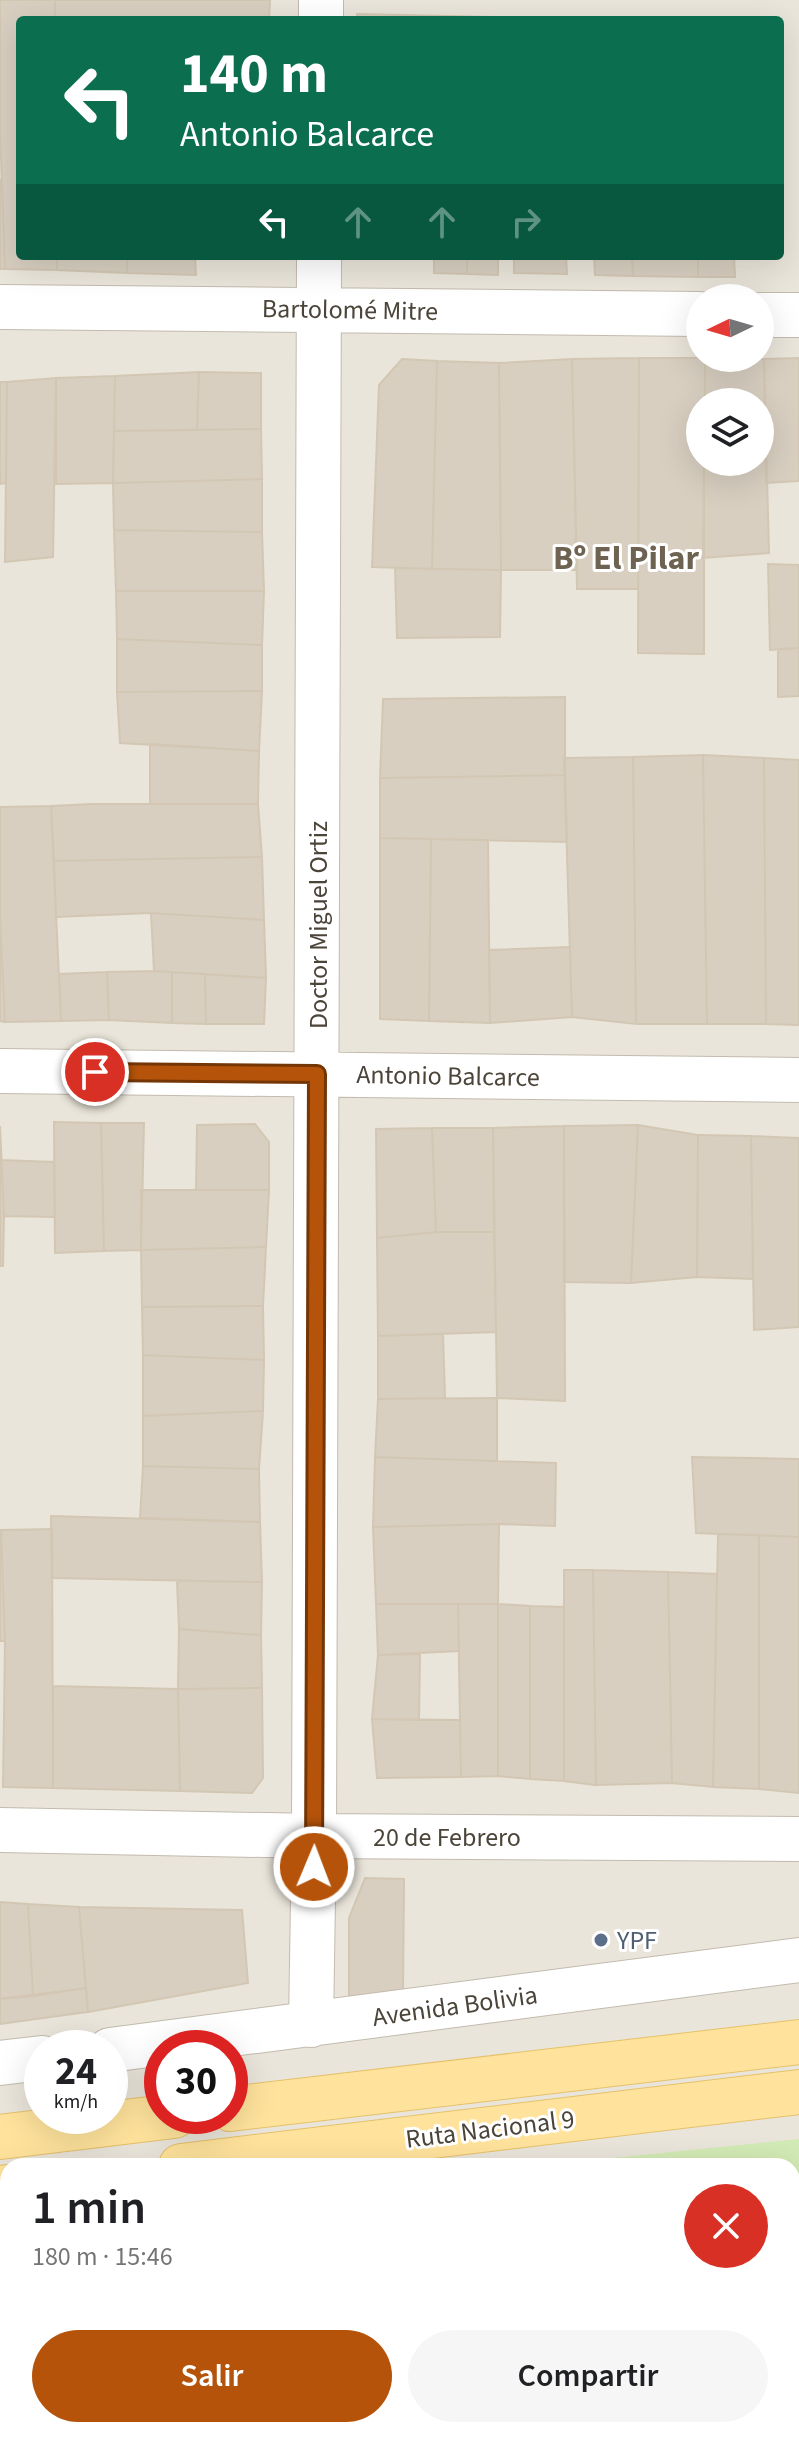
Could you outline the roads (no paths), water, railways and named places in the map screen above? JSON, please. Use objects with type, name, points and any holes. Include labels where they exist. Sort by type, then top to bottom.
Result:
[{"type":"main road","name":"Ruta Nacional 9","points":[[248,2107],[799,2042]]},
{"type":"main road","name":"Ruta Nacional 9","points":[[248,2158],[799,2092]]},
{"type":"main road","points":[[0,2137],[144,2120]]},
{"type":"street","name":"Doctor Miguel Ortiz","points":[[311,2025],[319,260]]},
{"type":"street","name":"Bartolomé Mitre","points":[[0,307],[686,314]]},
{"type":"street","points":[[774,315],[799,315]]},
{"type":"street","name":"Antonio Balcarce","points":[[0,1071],[799,1080]]},
{"type":"street","name":"20 de Febrero","points":[[0,1830],[314,1836],[799,1839]]},
{"type":"street","name":"Avenida Bolivia","points":[[128,2048],[799,1960]]},
{"type":"street","points":[[0,2063],[24,2060]]},
{"type":"place","name":"YPF","points":[[601,1940]]},
{"type":"district","name":"Bº El Pilar","points":[[626,558]]}]
